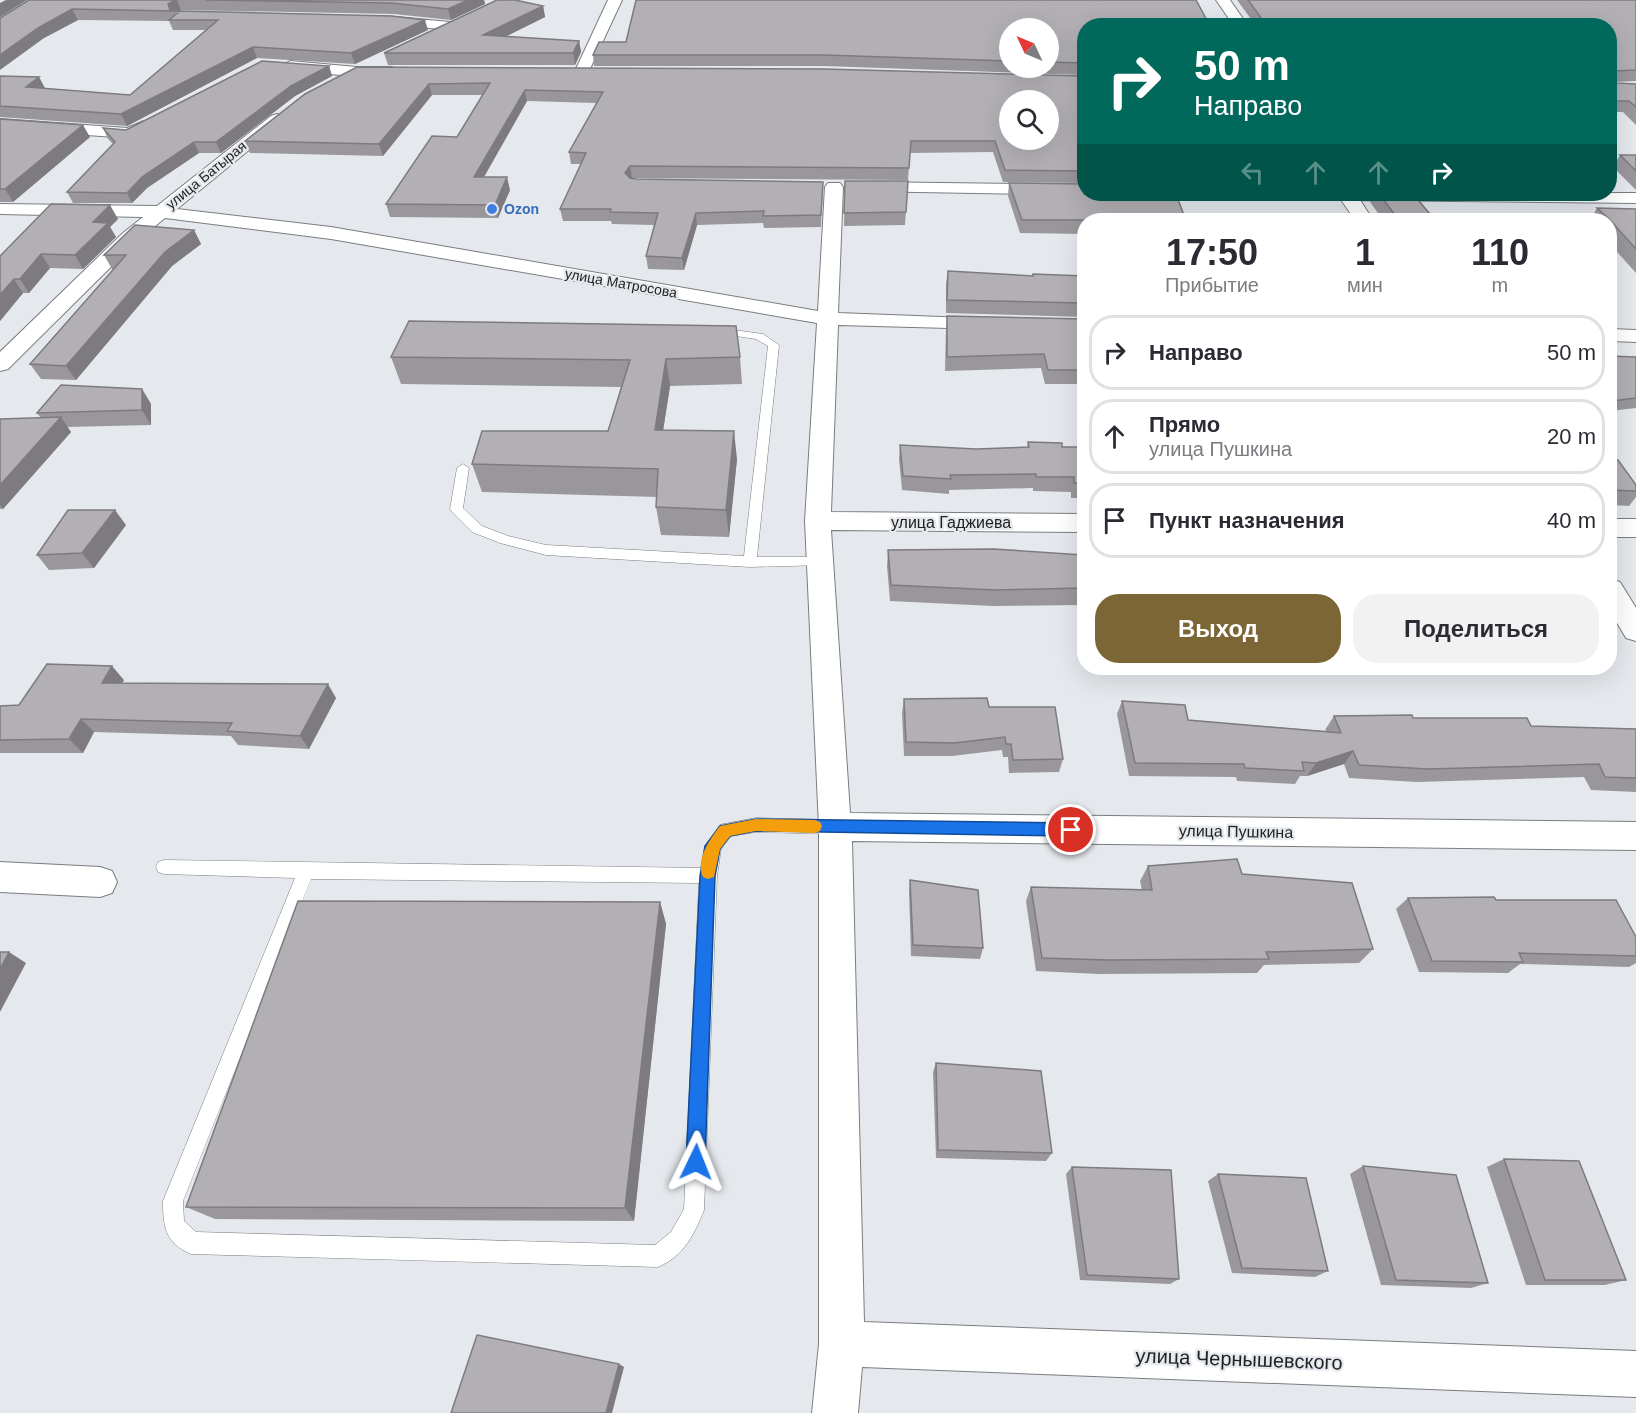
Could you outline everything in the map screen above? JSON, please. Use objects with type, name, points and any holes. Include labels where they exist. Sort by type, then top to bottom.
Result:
[{"type":"street","points":[[605,71],[576,71],[615,0]]},
{"type":"street","points":[[1223,0],[1235,18]]},
{"type":"street","points":[[419,41],[470,18]]},
{"type":"street","points":[[370,19],[450,26]]},
{"type":"street","points":[[330,86],[388,56]]},
{"type":"street","points":[[275,64],[357,71],[405,71]]},
{"type":"street","name":"улица Батырая","points":[[0,364],[159,212],[287,112]]},
{"type":"street","points":[[0,124],[130,133],[161,116]]},
{"type":"street","points":[[836,1413],[842,1344],[836,827],[818,521],[829,319],[823,187],[1077,190]]},
{"type":"street","points":[[1617,198],[1636,198]]},
{"type":"street","name":"улица Матросова","points":[[0,209],[159,212],[331,233],[829,319],[1003,323]]},
{"type":"street","points":[[1617,335],[1636,336]]},
{"type":"street","name":"улица Гаджиева","points":[[818,521],[1077,523]]},
{"type":"street","points":[[1617,528],[1636,528]]},
{"type":"street","points":[[1617,600],[1636,631]]},
{"type":"street","name":"улица Пушкина","points":[[836,827],[1636,836]]},
{"type":"street","points":[[0,877],[100,882]]},
{"type":"street","name":"улица Чернышевского","points":[[842,1344],[1636,1374]]},
{"type":"lane","points":[[702,330],[759,336],[774,345],[750,562]]},
{"type":"lane","points":[[463,468],[456,509],[477,530],[505,540],[546,550],[750,562],[819,562]]},
{"type":"lane","points":[[306,871],[173,1201],[174,1226],[191,1243],[658,1256],[679,1240],[694,1210],[708,876],[713,846],[726,831],[756,825],[836,827]]},
{"type":"lane","points":[[165,867],[708,876]]},
{"type":"building","points":[[29,0],[176,0],[168,4],[170,10],[174,11],[72,9],[38,28],[0,55],[0,18]]},
{"type":"building","points":[[206,0],[468,0],[448,9],[391,3]]},
{"type":"building","points":[[497,0],[515,0],[543,6],[483,35],[579,41],[573,53],[384,53]]},
{"type":"building","points":[[636,0],[1196,0],[1206,18],[1077,18],[1077,63],[1059,62],[1059,18],[999,18],[999,61],[824,55],[593,55],[599,42],[626,42]]},
{"type":"building","points":[[1248,0],[1636,0],[1636,70],[1617,71],[1617,18],[1261,18]]},
{"type":"building","points":[[180,11],[391,16],[425,20],[351,53],[253,47],[121,114],[0,106],[0,76],[39,77],[26,87],[130,95],[218,20],[169,20]]},
{"type":"building","points":[[262,61],[329,66],[291,86],[216,142],[194,142],[142,177],[127,193],[67,192],[115,142],[103,128],[126,130]]},
{"type":"building","points":[[357,67],[824,69],[999,74],[999,78],[1077,76],[1077,171],[1005,170],[995,141],[911,141],[909,168],[630,166],[625,173],[630,178],[636,179],[823,182],[821,215],[763,216],[764,211],[696,213],[682,258],[646,256],[658,213],[610,212],[611,209],[560,209],[586,153],[569,152],[603,92],[525,90],[474,177],[507,177],[495,205],[386,204],[432,136],[457,137],[490,83],[429,84],[379,144],[245,141],[305,94]]},
{"type":"building","points":[[1617,83],[1636,84],[1636,107],[1629,101],[1617,101]]},
{"type":"building","points":[[0,119],[83,125],[5,189],[0,189]]},
{"type":"building","points":[[1620,155],[1636,155],[1636,171]]},
{"type":"building","points":[[845,181],[908,181],[906,212],[844,213]]},
{"type":"building","points":[[1009,183],[1077,184],[1077,201],[1179,201],[1183,213],[1077,213],[1077,220],[1022,220]]},
{"type":"building","points":[[1384,201],[1419,201],[1429,213],[1394,213]]},
{"type":"building","points":[[51,204],[110,205],[93,222],[108,223],[75,255],[41,254],[20,279],[14,279],[0,295],[0,256]]},
{"type":"building","points":[[1597,208],[1636,209],[1636,249],[1617,228],[1617,213],[1602,213]]},
{"type":"building","points":[[135,225],[194,230],[165,252],[66,366],[30,364],[126,255],[104,255]]},
{"type":"building","points":[[948,271],[1033,276],[1033,274],[1077,276],[1077,303],[947,300]]},
{"type":"building","points":[[947,316],[1077,319],[1077,370],[1048,370],[1044,354],[947,357]]},
{"type":"building","points":[[409,321],[736,326],[740,357],[666,359],[655,430],[734,431],[726,510],[656,507],[658,469],[472,464],[482,431],[608,431],[630,360],[391,357]]},
{"type":"building","points":[[1617,356],[1636,357],[1636,398],[1617,400]]},
{"type":"building","points":[[61,385],[142,389],[142,410],[37,413]]},
{"type":"building","points":[[61,417],[0,485],[0,419]]},
{"type":"building","points":[[1028,442],[1062,443],[1062,447],[1077,447],[1077,483],[1074,483],[1074,477],[1036,477],[1036,474],[950,475],[951,479],[903,476],[900,445],[976,449],[1029,447]]},
{"type":"building","points":[[1617,460],[1636,485],[1636,491],[1617,490]]},
{"type":"building","points":[[68,510],[115,510],[82,553],[37,555]]},
{"type":"building","points":[[994,549],[1077,555],[1077,588],[996,590],[891,585],[888,550]]},
{"type":"building","points":[[47,664],[112,666],[102,683],[328,684],[300,736],[227,731],[232,723],[81,719],[69,739],[0,740],[0,706],[19,705]]},
{"type":"building","points":[[987,698],[989,707],[1055,707],[1063,759],[1013,760],[1011,744],[1006,744],[1005,737],[954,743],[906,742],[904,699]]},
{"type":"building","points":[[1122,701],[1185,705],[1188,720],[1341,733],[1334,716],[1412,715],[1413,718],[1527,718],[1531,726],[1636,729],[1636,778],[1605,777],[1599,764],[1428,769],[1359,765],[1353,751],[1316,763],[1302,762],[1304,771],[1245,768],[1244,764],[1135,763]]},
{"type":"building","points":[[1237,859],[1242,874],[1352,883],[1373,949],[1266,952],[1269,959],[1042,958],[1031,887],[1152,890],[1148,866]]},
{"type":"building","points":[[910,880],[978,890],[983,948],[913,945]]},
{"type":"building","points":[[1494,897],[1496,900],[1616,900],[1636,937],[1636,956],[1519,953],[1523,962],[1432,961],[1408,898]]},
{"type":"building","points":[[298,901],[660,902],[625,1208],[186,1207]]},
{"type":"building","points":[[0,952],[9,952],[0,969]]},
{"type":"building","points":[[936,1063],[1041,1071],[1052,1153],[938,1150]]},
{"type":"building","points":[[1504,1159],[1579,1161],[1626,1280],[1545,1280]]},
{"type":"building","points":[[1363,1166],[1456,1175],[1488,1283],[1396,1280]]},
{"type":"building","points":[[1072,1167],[1171,1170],[1179,1279],[1087,1275]]},
{"type":"building","points":[[1218,1174],[1306,1178],[1328,1271],[1242,1268]]},
{"type":"building","points":[[477,1335],[619,1364],[606,1413],[451,1413]]},
{"type":"slow traffic","points":[[708,872],[713,846],[726,831],[756,825],[815,826]]},
{"type":"place","name":"Ozon","points":[[492,209]]},
{"type":"route","points":[[696,1162],[708,876],[713,846],[726,831],[756,825],[1071,830]]}]
